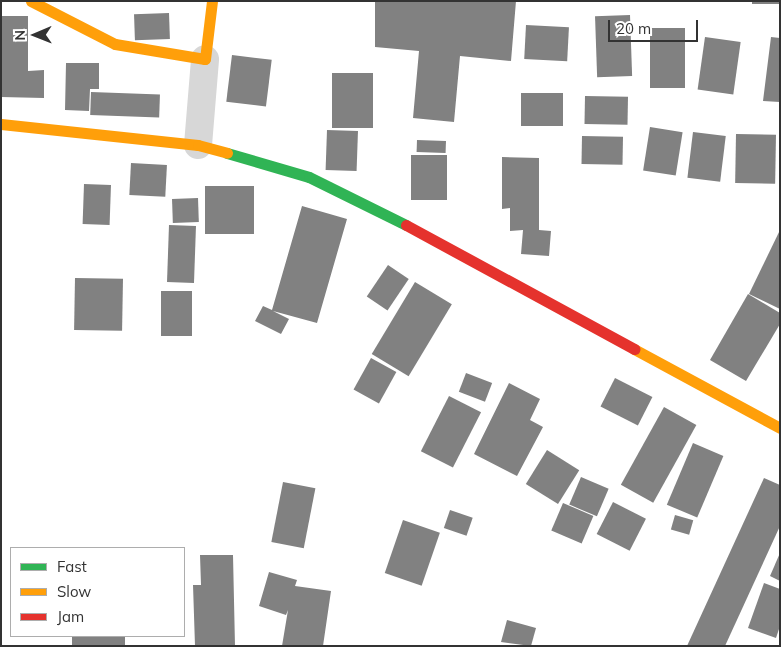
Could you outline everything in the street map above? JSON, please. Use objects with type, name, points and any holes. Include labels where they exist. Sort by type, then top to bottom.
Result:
[{"type":"street","points":[[31,1],[116,44],[205,59]]},
{"type":"street","points":[[198,145],[212,1]]},
{"type":"street","points":[[1,124],[198,145],[279,165],[346,193],[780,428]]},
{"type":"building","points":[[375,1],[516,1],[511,61],[460,56],[454,122],[413,118],[419,51],[375,47]]},
{"type":"building","points":[[752,1],[780,1],[780,4],[752,4]]},
{"type":"building","points":[[169,13],[170,39],[135,40],[134,14]]},
{"type":"building","points":[[630,15],[632,76],[597,77],[595,16]]},
{"type":"building","points":[[1,16],[28,16],[28,71],[44,70],[44,98],[1,97]]},
{"type":"building","points":[[526,25],[569,27],[567,61],[524,59]]},
{"type":"building","points":[[650,28],[685,28],[685,88],[650,88]]},
{"type":"building","points":[[705,37],[741,42],[733,94],[698,89]]},
{"type":"building","points":[[771,37],[780,38],[780,102],[763,101]]},
{"type":"building","points":[[232,55],[272,60],[266,107],[226,102]]},
{"type":"building","points":[[66,63],[99,63],[99,89],[90,89],[89,111],[65,110]]},
{"type":"building","points":[[332,73],[373,73],[373,128],[332,128]]},
{"type":"building","points":[[91,92],[160,94],[159,117],[90,115]]},
{"type":"building","points":[[521,93],[563,93],[563,126],[521,126]]},
{"type":"building","points":[[585,96],[628,97],[628,125],[585,124]]},
{"type":"building","points":[[650,127],[683,132],[676,176],[643,170]]},
{"type":"building","points":[[327,130],[358,131],[357,171],[326,170]]},
{"type":"building","points":[[693,132],[726,136],[720,182],[687,178]]},
{"type":"building","points":[[736,134],[776,135],[775,184],[735,183]]},
{"type":"building","points":[[582,136],[623,137],[623,165],[582,164]]},
{"type":"building","points":[[417,140],[446,141],[446,153],[417,152]]},
{"type":"building","points":[[411,155],[447,155],[447,200],[411,200]]},
{"type":"building","points":[[502,157],[539,158],[539,230],[551,231],[549,256],[521,254],[523,230],[510,231],[510,208],[502,209]]},
{"type":"building","points":[[131,163],[167,165],[165,197],[129,195]]},
{"type":"building","points":[[84,184],[111,185],[110,225],[83,224]]},
{"type":"building","points":[[205,186],[254,186],[254,234],[205,234]]},
{"type":"building","points":[[198,198],[199,222],[173,223],[172,199]]},
{"type":"building","points":[[302,206],[347,219],[317,323],[273,311],[289,319],[281,334],[255,321],[263,306],[272,310]]},
{"type":"building","points":[[169,225],[196,226],[194,283],[167,282]]},
{"type":"building","points":[[780,230],[780,309],[749,294]]},
{"type":"building","points":[[388,265],[409,279],[387,310],[367,297]]},
{"type":"building","points":[[75,278],[123,279],[122,331],[74,330]]},
{"type":"building","points":[[415,282],[452,304],[409,376],[372,354]]},
{"type":"building","points":[[161,291],[192,291],[192,336],[161,336]]},
{"type":"building","points":[[748,294],[780,313],[780,324],[746,381],[710,360]]},
{"type":"building","points":[[371,358],[396,372],[379,404],[354,389]]},
{"type":"building","points":[[466,373],[492,383],[485,402],[459,392]]},
{"type":"building","points":[[615,378],[652,397],[638,426],[600,407]]},
{"type":"building","points":[[509,383],[540,399],[530,420],[543,427],[517,476],[474,454]]},
{"type":"building","points":[[449,396],[481,412],[453,468],[421,451]]},
{"type":"building","points":[[664,407],[696,425],[653,503],[621,485]]},
{"type":"building","points":[[693,443],[723,456],[697,518],[667,505]]},
{"type":"building","points":[[547,450],[579,470],[558,504],[526,484]]},
{"type":"building","points":[[581,477],[609,489],[597,516],[569,505]]},
{"type":"building","points":[[764,478],[780,485],[780,526],[725,646],[687,646]]},
{"type":"building","points":[[283,482],[315,488],[304,548],[271,542]]},
{"type":"building","points":[[613,502],[646,519],[630,551],[597,534]]},
{"type":"building","points":[[563,503],[593,516],[582,544],[551,531]]},
{"type":"building","points":[[450,510],[473,518],[467,536],[444,528]]},
{"type":"building","points":[[675,515],[693,520],[689,535],[671,529]]},
{"type":"building","points":[[403,520],[440,533],[422,586],[385,573]]},
{"type":"building","points":[[780,553],[780,581],[770,576]]},
{"type":"building","points":[[200,555],[233,555],[235,646],[195,646],[193,585],[201,585]]},
{"type":"building","points":[[269,572],[297,580],[295,586],[331,591],[323,646],[282,646],[288,610],[286,615],[259,606]]},
{"type":"building","points":[[764,583],[780,589],[780,626],[776,638],[748,628]]},
{"type":"building","points":[[507,620],[536,628],[531,646],[501,642]]},
{"type":"building","points":[[72,637],[125,637],[125,646],[72,646]]},
{"type":"traffic: fast","points":[[227,153],[309,177],[406,225]]},
{"type":"traffic: slow","points":[[31,1],[115,44],[205,59],[212,1]]},
{"type":"traffic: slow","points":[[1,124],[198,145],[227,153]]},
{"type":"traffic: slow","points":[[634,349],[780,428]]},
{"type":"traffic: jam","points":[[406,225],[634,349]]}]
